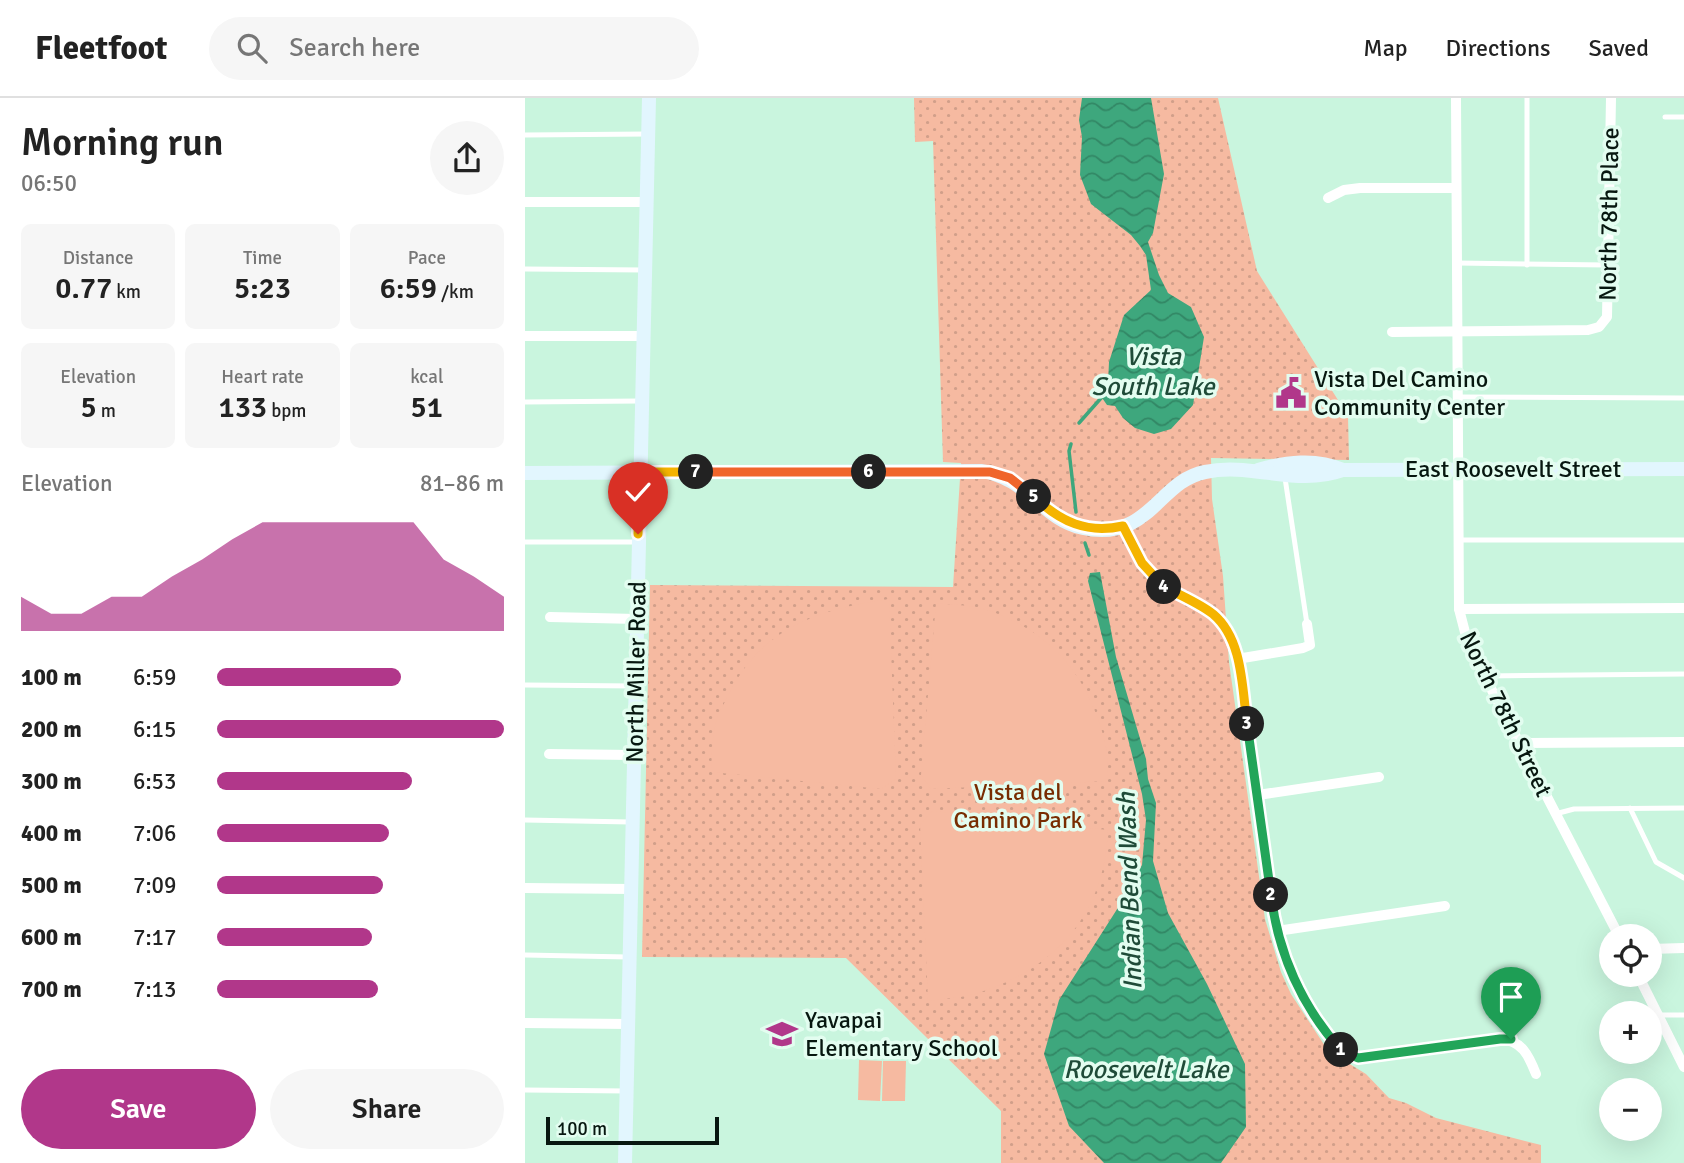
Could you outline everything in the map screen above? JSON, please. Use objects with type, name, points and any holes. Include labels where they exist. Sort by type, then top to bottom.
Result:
[{"type":"street","name":"North Miller Road","points":[[625,1163],[649,98]]},
{"type":"street","name":"North 78th Street","points":[[1456,98],[1459,609],[1468,644],[1613,924]]},
{"type":"street","name":"North 78th Place","points":[[1457,332],[1588,330],[1599,327],[1607,317],[1611,98]]},
{"type":"street","points":[[1328,198],[1344,190],[1360,188],[1456,188]]},
{"type":"street","points":[[525,202],[647,202]]},
{"type":"street","points":[[1392,332],[1457,332]]},
{"type":"street","points":[[525,336],[645,336]]},
{"type":"street","name":"East Roosevelt Street","points":[[1257,470],[1285,462],[1327,463],[1343,470]]},
{"type":"street","name":"East Roosevelt Street","points":[[525,473],[990,472],[1019,484],[1053,513],[1071,524],[1098,530],[1123,526],[1148,513],[1193,475],[1215,471],[1257,470],[1285,476],[1326,476],[1343,470],[1684,469]]},
{"type":"street","points":[[1123,526],[1142,563],[1161,585],[1213,615],[1227,632],[1237,659],[1274,918],[1288,963],[1308,1007],[1341,1050],[1358,1058],[1511,1039],[1529,1056],[1536,1074]]},
{"type":"street","points":[[1459,609],[1684,608]]},
{"type":"street","points":[[550,617],[636,619]]},
{"type":"street","points":[[1237,659],[1310,645],[1307,624]]},
{"type":"street","points":[[1518,743],[1684,741]]},
{"type":"street","points":[[549,754],[634,755]]},
{"type":"street","points":[[1258,795],[1379,777]]},
{"type":"street","points":[[525,888],[633,889]]},
{"type":"street","points":[[1277,931],[1445,906]]},
{"type":"street","points":[[1662,948],[1684,948]]},
{"type":"street","points":[[525,1023],[630,1024]]},
{"type":"street","points":[[1662,1023],[1684,1066]]},
{"type":"lane","points":[[1527,98],[1527,265]]},
{"type":"lane","points":[[1665,117],[1684,117]]},
{"type":"lane","points":[[525,135],[649,134]]},
{"type":"lane","points":[[1457,263],[1608,265]]},
{"type":"lane","points":[[525,269],[646,270]]},
{"type":"lane","points":[[1457,397],[1684,398]]},
{"type":"lane","points":[[525,402],[642,401]]},
{"type":"lane","points":[[1285,476],[1307,624]]},
{"type":"lane","points":[[1458,540],[1684,540]]},
{"type":"lane","points":[[525,542],[638,541]]},
{"type":"lane","points":[[1484,676],[1684,674]]},
{"type":"lane","points":[[525,685],[635,686]]},
{"type":"lane","points":[[1630,808],[1656,862],[1684,878]]},
{"type":"lane","points":[[1555,814],[1574,809],[1684,808]]},
{"type":"lane","points":[[525,820],[633,822]]},
{"type":"lane","points":[[525,955],[631,957]]},
{"type":"lane","points":[[1662,1015],[1684,1015]]},
{"type":"lane","points":[[525,1090],[628,1091]]},
{"type":"green space","name":"Vista del Camino Park","points":[[914,98],[1218,98],[1257,271],[1348,416],[1349,460],[1211,458],[1212,499],[1223,576],[1229,662],[1265,919],[1281,972],[1291,994],[1325,1046],[1366,1074],[1389,1098],[1436,1118],[1541,1145],[1541,1163],[1001,1163],[1001,1111],[846,958],[642,957],[650,585],[953,587],[961,463],[943,462],[933,141],[915,142]]},
{"type":"green space","points":[[889,599],[896,779],[881,789],[711,772],[717,718],[743,671],[758,652],[795,625],[817,616]]},
{"type":"green space","points":[[936,603],[977,607],[1012,620],[1032,631],[1064,659],[1077,676],[1097,715],[1107,754],[1108,781],[931,789],[921,775]]},
{"type":"green space","points":[[932,811],[1108,830],[1104,863],[1096,891],[1074,930],[1059,946],[1042,961],[1003,984],[968,996],[928,1001],[920,825]]},
{"type":"green space","points":[[859,1060],[882,1061],[880,1101],[858,1100]]},
{"type":"green space","points":[[883,1061],[906,1061],[905,1101],[882,1101]]},
{"type":"water","name":"Vista South Lake","points":[[1082,98],[1151,98],[1164,174],[1153,233],[1148,242],[1168,293],[1191,307],[1204,337],[1193,405],[1171,429],[1154,434],[1135,428],[1123,418],[1115,406],[1107,405],[1098,392],[1108,383],[1109,362],[1124,315],[1151,290],[1146,255],[1131,235],[1091,204],[1080,175],[1082,137],[1079,120]]},
{"type":"water","name":"Roosevelt Lake","points":[[1100,572],[1116,657],[1156,803],[1153,861],[1168,913],[1207,984],[1245,1064],[1246,1127],[1221,1163],[1104,1163],[1069,1126],[1044,1054],[1059,1000],[1142,865],[1146,820],[1142,794],[1088,581],[1090,573]]},
{"type":"waterway","name":"Indian Bend Wash","points":[[1079,423],[1105,396]]},
{"type":"waterway","name":"Indian Bend Wash","points":[[1071,444],[1069,451],[1076,512]]},
{"type":"waterway","name":"Indian Bend Wash","points":[[1085,543],[1089,555]]},
{"type":"place","name":"Vista Del Camino Community Center","points":[[1291,393]]},
{"type":"place","name":"Yavapai Elementary School","points":[[782,1034]]},
{"type":"route","points":[[638,534],[640,472],[990,472],[1010,478],[1071,524],[1098,530],[1123,526],[1142,563],[1161,585],[1213,615],[1232,643],[1237,659],[1258,795],[1274,918],[1293,974],[1308,1007],[1325,1032],[1341,1050],[1358,1058],[1511,1039]]}]
